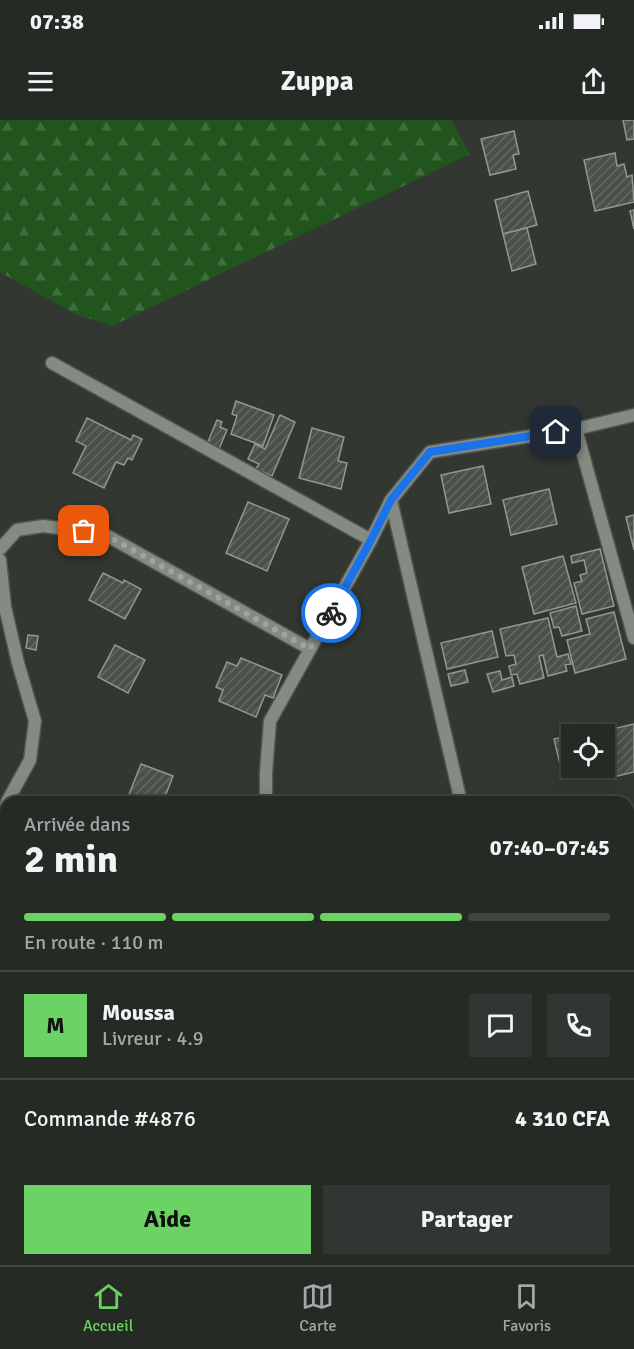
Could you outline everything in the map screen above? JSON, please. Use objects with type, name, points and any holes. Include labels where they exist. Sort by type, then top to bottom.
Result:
[{"type":"street","points":[[52,363],[371,540]]},
{"type":"street","points":[[266,796],[270,721],[391,500],[430,452],[576,429],[634,415]]},
{"type":"street","points":[[576,429],[634,638]]},
{"type":"street","points":[[391,500],[459,796]]},
{"type":"street","points":[[0,549],[17,530],[43,526],[104,534],[310,649]]},
{"type":"street","points":[[0,560],[5,607],[35,721],[30,760],[11,796]]},
{"type":"green space","points":[[0,120],[451,120],[470,154],[112,326],[75,314],[0,272]]},
{"type":"building","points":[[623,120],[634,120],[634,139],[627,140]]},
{"type":"building","points":[[514,131],[519,154],[513,155],[516,169],[490,175],[481,139]]},
{"type":"building","points":[[615,153],[617,166],[624,164],[627,177],[632,175],[634,202],[595,211],[584,160]]},
{"type":"building","points":[[528,191],[537,225],[503,234],[495,200]]},
{"type":"building","points":[[634,210],[634,229],[630,211]]},
{"type":"building","points":[[527,228],[536,264],[512,271],[503,234]]},
{"type":"building","points":[[236,401],[274,415],[263,446],[231,434],[237,416],[232,414]]},
{"type":"building","points":[[280,415],[295,422],[272,476],[256,469],[259,464],[248,459],[255,444],[265,449]]},
{"type":"building","points":[[87,418],[131,440],[133,435],[142,439],[132,460],[128,458],[124,465],[116,462],[104,488],[73,473],[86,446],[76,441]]},
{"type":"building","points":[[217,420],[222,422],[220,427],[227,430],[219,449],[207,444]]},
{"type":"building","points":[[312,428],[344,437],[338,461],[347,463],[341,489],[299,478]]},
{"type":"building","points":[[483,466],[491,504],[449,513],[441,475]]},
{"type":"building","points":[[549,489],[557,524],[511,535],[503,500]]},
{"type":"building","points":[[248,502],[289,519],[267,571],[226,553]]},
{"type":"building","points":[[634,515],[634,550],[626,517]]},
{"type":"building","points":[[600,549],[614,606],[582,614],[574,583],[582,581],[580,575],[587,573],[584,560],[572,563],[571,556]]},
{"type":"building","points":[[563,556],[576,603],[534,614],[522,567]]},
{"type":"building","points":[[103,573],[141,589],[125,619],[89,600]]},
{"type":"building","points":[[576,606],[582,631],[562,636],[559,627],[554,628],[550,613]]},
{"type":"building","points":[[614,612],[626,659],[575,673],[567,640],[590,634],[586,619]]},
{"type":"building","points":[[548,618],[557,657],[568,654],[571,664],[565,665],[567,671],[548,676],[543,655],[539,656],[544,678],[520,684],[517,674],[511,675],[509,666],[516,664],[514,655],[506,656],[500,629]]},
{"type":"building","points":[[492,631],[498,657],[447,669],[441,643]]},
{"type":"building","points":[[28,635],[38,636],[36,650],[26,648]]},
{"type":"building","points":[[115,645],[145,660],[128,693],[98,677]]},
{"type":"building","points":[[241,658],[282,675],[273,698],[265,695],[256,717],[219,701],[223,690],[216,687],[227,662],[237,666]]},
{"type":"building","points":[[465,670],[468,682],[451,686],[448,674]]},
{"type":"building","points":[[500,671],[502,680],[512,677],[514,686],[493,692],[487,674]]},
{"type":"building","points":[[634,724],[634,772],[615,777],[615,728]]},
{"type":"building","points":[[561,737],[561,769],[554,739]]},
{"type":"building","points":[[141,764],[173,776],[165,796],[128,796]]},
{"type":"way so far","points":[[84,531],[104,534],[310,649],[331,613]]},
{"type":"route","points":[[331,613],[391,500],[430,452],[556,432]]}]
